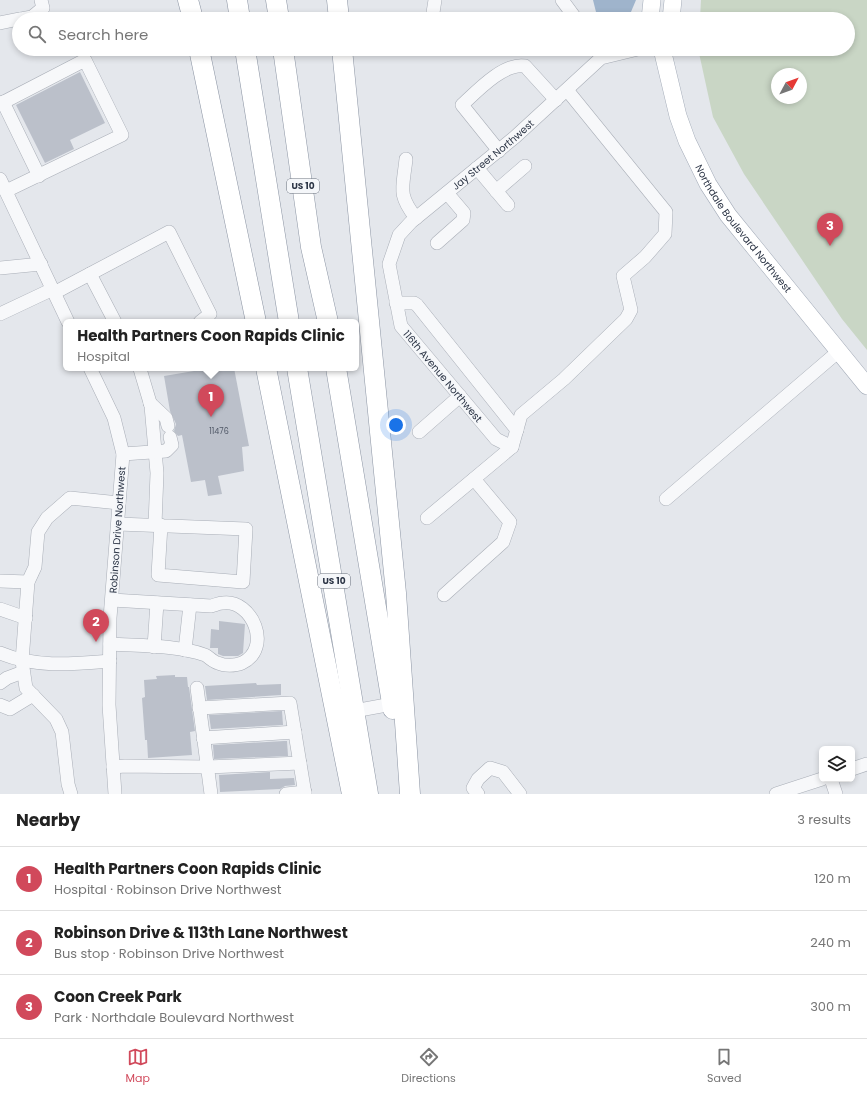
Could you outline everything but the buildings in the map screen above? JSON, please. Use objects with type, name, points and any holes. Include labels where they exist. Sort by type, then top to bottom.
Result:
[{"type":"highway","points":[[188,0],[191,12]]},
{"type":"highway","points":[[237,0],[239,12]]},
{"type":"highway","points":[[276,0],[278,12]]},
{"type":"highway","points":[[337,0],[338,12]]},
{"type":"highway","points":[[200,56],[255,319]]},
{"type":"highway","points":[[246,56],[289,319]]},
{"type":"highway","name":"US 10","points":[[285,56],[311,247],[327,319]]},
{"type":"highway","points":[[343,56],[395,585],[410,794]]},
{"type":"highway","points":[[267,371],[352,794]]},
{"type":"highway","name":"US 10","points":[[297,371],[368,794]]},
{"type":"highway","points":[[336,371],[392,704],[405,794]]},
{"type":"main road","points":[[651,12],[652,0]]},
{"type":"main road","points":[[672,12],[673,0]]},
{"type":"main road","name":"Northdale Boulevard Northwest","points":[[664,56],[678,116],[708,184],[728,215],[867,386]]},
{"type":"street","points":[[38,12],[43,8],[41,0]]},
{"type":"street","points":[[433,12],[435,0]]},
{"type":"street","points":[[562,0],[571,12]]},
{"type":"street","points":[[0,23],[12,21]]},
{"type":"street","name":"Jay Street Northwest","points":[[395,298],[389,264],[399,235],[416,218],[499,151],[556,100],[567,90],[596,56]]},
{"type":"street","points":[[3,196],[39,176],[122,135],[85,60],[2,103],[39,176]]},
{"type":"street","points":[[499,151],[462,105],[483,85],[506,69],[517,64],[525,66],[556,100]]},
{"type":"street","points":[[427,518],[512,447],[521,415],[564,379],[626,319],[631,310],[623,276],[645,257],[666,234],[666,212],[567,90]]},
{"type":"street","points":[[406,159],[402,195],[406,205],[416,218]]},
{"type":"street","points":[[496,191],[525,166]]},
{"type":"street","points":[[478,168],[508,205]]},
{"type":"street","points":[[0,179],[3,196],[41,264],[67,319]]},
{"type":"street","points":[[438,243],[463,220],[464,213],[447,193]]},
{"type":"street","points":[[0,314],[90,274],[170,232],[210,314],[204,319]]},
{"type":"street","points":[[0,268],[41,264]]},
{"type":"street","points":[[90,274],[113,319]]},
{"type":"street","points":[[395,298],[417,305],[517,430]]},
{"type":"street","name":"116th Avenue Northwest","points":[[395,298],[401,326],[408,336],[496,439],[512,447]]},
{"type":"street","points":[[666,499],[839,351]]},
{"type":"street","name":"Robinson Drive Northwest","points":[[91,371],[114,418],[123,454],[110,644],[109,705],[115,794]]},
{"type":"street","points":[[118,524],[158,525],[246,529],[243,582],[158,575],[158,525],[157,473],[150,403],[141,371]]},
{"type":"street","points":[[419,432],[460,396]]},
{"type":"street","points":[[123,454],[155,452],[170,449],[172,445],[166,418],[150,403]]},
{"type":"street","points":[[478,418],[496,404]]},
{"type":"street","points":[[444,595],[503,542],[510,522],[474,479]]},
{"type":"street","points":[[71,794],[68,784],[62,732],[56,719],[26,688],[23,666],[28,582],[35,567],[38,532],[47,518],[64,503],[70,498],[120,502]]},
{"type":"street","points":[[0,581],[28,582]]},
{"type":"street","points":[[110,644],[185,650],[206,656],[217,663],[228,665],[241,663],[252,655],[258,641],[256,627],[250,616],[237,606],[224,602],[211,606],[112,600]]},
{"type":"street","points":[[154,647],[157,603]]},
{"type":"street","points":[[185,650],[190,605]]},
{"type":"street","points":[[0,609],[26,618]]},
{"type":"street","points":[[0,653],[23,666],[110,661]]},
{"type":"street","points":[[0,683],[23,666]]},
{"type":"street","points":[[197,688],[211,794]]},
{"type":"street","points":[[0,705],[10,709],[33,695]]},
{"type":"street","points":[[199,708],[290,703],[305,793],[286,794]]},
{"type":"street","points":[[354,711],[392,704]]},
{"type":"street","points":[[203,738],[295,732]]},
{"type":"street","points":[[113,767],[207,767],[300,763]]},
{"type":"street","points":[[855,768],[867,764]]},
{"type":"street","points":[[478,794],[473,788],[478,779],[490,768],[503,772],[520,794]]},
{"type":"street","points":[[776,794],[819,780]]},
{"type":"street","points":[[832,782],[836,794]]},
{"type":"green space","points":[[701,0],[867,0],[867,350],[842,319],[744,174],[713,117],[700,56],[855,56],[855,12],[700,12]]},
{"type":"water","points":[[593,0],[636,0],[631,12],[596,12]]},
{"type":"place","name":"Coon Creek Park","points":[[830,246]]},
{"type":"place","name":"Health Partners Coon Rapids Clinic","points":[[211,417]]},
{"type":"place","name":"Robinson Drive & 113th Lane Northwest","points":[[96,642]]}]
